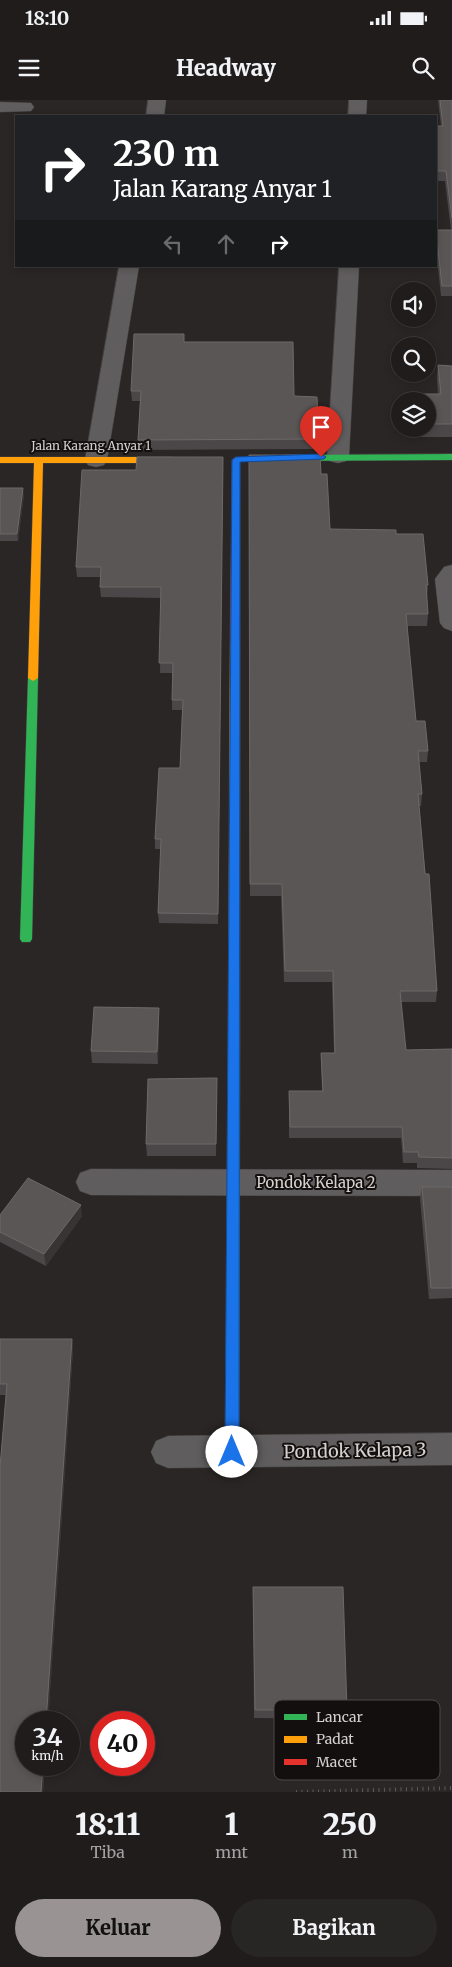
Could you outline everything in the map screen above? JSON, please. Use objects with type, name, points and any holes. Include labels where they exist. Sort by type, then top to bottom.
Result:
[{"type":"street","points":[[155,115],[158,100]]},
{"type":"street","points":[[357,115],[358,100]]},
{"type":"street","points":[[0,107],[25,107]]},
{"type":"street","points":[[96,460],[129,267]]},
{"type":"street","points":[[338,456],[349,267]]},
{"type":"street","points":[[273,458],[338,456],[452,457]]},
{"type":"street","name":"Jalan Karang Anyar 1","points":[[0,460],[189,460]]},
{"type":"street","points":[[26,939],[39,460]]},
{"type":"street","points":[[232,1452],[236,460]]},
{"type":"street","points":[[452,572],[447,579],[452,623]]},
{"type":"street","name":"Pondok Kelapa 2","points":[[91,1182],[452,1183]]},
{"type":"street","name":"Pondok Kelapa 3","points":[[168,1452],[452,1450]]},
{"type":"path","points":[[296,1792],[452,1788]]},
{"type":"building","points":[[440,100],[452,100],[452,218],[446,171],[437,171],[437,126],[443,126]]},
{"type":"building","points":[[437,230],[452,230],[452,286],[442,286]]},
{"type":"building","points":[[134,334],[184,334],[184,342],[293,342],[294,396],[317,397],[319,439],[138,440],[141,391],[131,391]]},
{"type":"building","points":[[438,365],[452,366],[452,424],[436,424],[436,394],[441,394]]},
{"type":"building","points":[[249,455],[320,455],[321,474],[327,474],[330,529],[396,530],[396,534],[423,534],[428,585],[426,585],[428,614],[406,614],[416,721],[425,721],[428,751],[418,751],[422,794],[418,794],[425,874],[429,874],[437,991],[400,991],[406,1050],[452,1049],[452,1158],[419,1157],[418,1152],[404,1152],[402,1127],[290,1127],[289,1091],[323,1091],[321,1053],[335,1053],[333,971],[285,971],[282,884],[250,884]]},
{"type":"building","points":[[137,457],[223,457],[218,914],[158,913],[161,839],[155,839],[159,768],[180,768],[183,700],[172,700],[173,663],[159,663],[161,587],[100,587],[101,567],[76,567],[82,470],[136,470]]},
{"type":"building","points":[[0,488],[23,488],[17,534],[0,534]]},
{"type":"building","points":[[94,1007],[159,1008],[157,1052],[91,1051]]},
{"type":"building","points":[[217,1078],[216,1144],[146,1144],[148,1079]]},
{"type":"building","points":[[28,1178],[81,1205],[44,1254],[0,1232],[0,1215]]},
{"type":"building","points":[[422,1187],[452,1187],[452,1288],[431,1288]]},
{"type":"building","points":[[0,1339],[72,1339],[47,1711],[15,1711],[15,1776],[42,1776],[41,1792],[0,1792],[0,1467],[7,1384],[0,1384]]},
{"type":"building","points":[[253,1587],[343,1587],[347,1700],[274,1700],[274,1710],[255,1710]]},
{"type":"traffic: fast","points":[[284,458],[452,457]]},
{"type":"traffic: fast","points":[[26,939],[33,678]]},
{"type":"traffic: fast","points":[[232,1452],[234,1047]]},
{"type":"traffic: slow","points":[[0,460],[173,460]]},
{"type":"traffic: slow","points":[[33,678],[39,460]]},
{"type":"traffic: slow","points":[[234,1047],[235,643]]},
{"type":"traffic: jam","points":[[235,643],[236,460]]},
{"type":"route","points":[[232,1452],[236,460],[321,457]]}]
